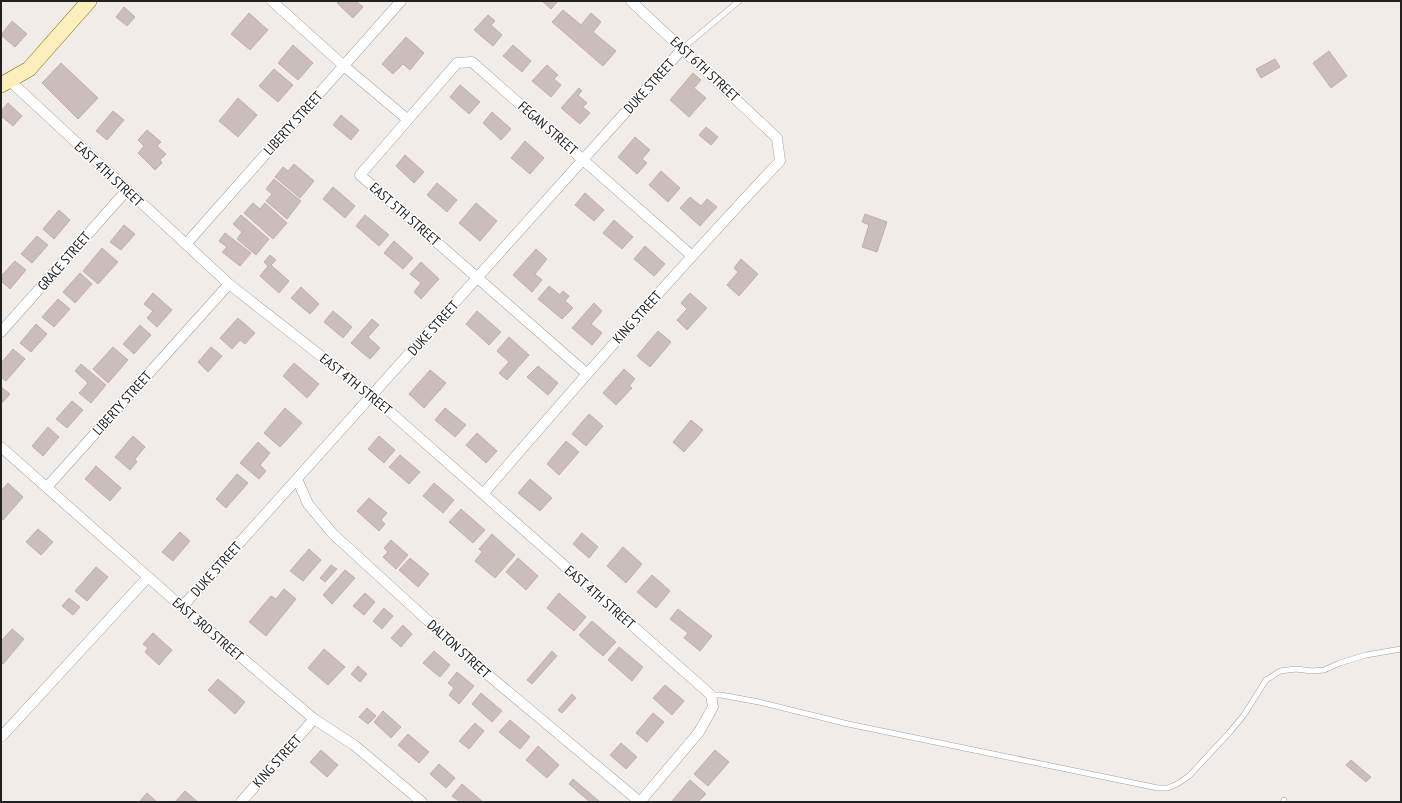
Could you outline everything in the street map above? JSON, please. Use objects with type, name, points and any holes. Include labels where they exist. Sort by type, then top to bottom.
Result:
[{"type":"street","points":[[4,79],[30,68],[89,1]]},
{"type":"street","points":[[272,1],[344,66],[407,119]]},
{"type":"street","name":"LIBERTY STREET","points":[[186,244],[401,1]]},
{"type":"street","name":"EAST 6TH STREET","points":[[631,1],[683,48],[777,138]]},
{"type":"street","name":"DUKE STREET","points":[[182,607],[683,48]]},
{"type":"street","name":"FEGAN STREET","points":[[407,119],[457,63],[472,62],[691,256]]},
{"type":"street","name":"EAST 4TH STREET","points":[[4,79],[229,284],[372,396],[711,695]]},
{"type":"street","name":"EAST 5TH STREET","points":[[407,119],[360,175],[586,373]]},
{"type":"street","name":"KING STREET","points":[[483,494],[586,373],[780,160],[777,138]]},
{"type":"street","name":"GRACE STREET","points":[[1,332],[127,190]]},
{"type":"street","name":"LIBERTY STREET","points":[[47,487],[229,284]]},
{"type":"street","name":"EAST 3RD STREET","points":[[1,447],[182,607],[314,720],[354,746],[422,802]]},
{"type":"street","name":"DALTON STREET","points":[[296,480],[308,504],[333,534],[481,669],[640,802]]},
{"type":"street","points":[[1,737],[148,577]]},
{"type":"street","points":[[640,802],[698,732],[713,708],[711,695]]},
{"type":"street","name":"KING STREET","points":[[241,802],[314,720]]},
{"type":"lane","points":[[683,48],[739,1]]},
{"type":"lane","points":[[711,695],[721,695],[759,702],[848,724],[1158,788],[1168,788],[1178,784],[1189,776],[1244,715],[1266,680],[1280,671],[1296,669],[1312,672],[1324,670],[1340,662],[1366,655],[1401,649]]},
{"type":"building","points":[[339,1],[356,1],[363,7],[353,18],[337,3]]},
{"type":"building","points":[[542,1],[558,1],[551,9]]},
{"type":"building","points":[[124,7],[135,17],[127,26],[116,17]]},
{"type":"building","points":[[563,10],[581,25],[591,13],[601,22],[593,32],[616,51],[603,66],[552,22]]},
{"type":"building","points":[[249,13],[268,30],[250,50],[231,34]]},
{"type":"building","points":[[488,15],[495,21],[491,25],[502,35],[493,46],[474,30]]},
{"type":"building","points":[[12,21],[27,34],[15,47],[1,35]]},
{"type":"building","points":[[406,37],[424,53],[410,70],[403,64],[393,74],[382,64]]},
{"type":"building","points":[[293,45],[313,63],[298,80],[278,63]]},
{"type":"building","points":[[513,45],[531,61],[522,72],[503,56]]},
{"type":"building","points":[[1329,51],[1347,76],[1331,88],[1313,63]]},
{"type":"building","points":[[1275,59],[1280,67],[1261,78],[1256,69]]},
{"type":"building","points":[[61,63],[98,98],[78,119],[42,83]]},
{"type":"building","points":[[547,65],[558,75],[554,79],[561,85],[551,97],[532,81]]},
{"type":"building","points":[[274,69],[293,85],[278,102],[259,86]]},
{"type":"building","points":[[693,73],[701,80],[694,88],[706,98],[689,117],[670,100]]},
{"type":"building","points":[[460,85],[480,102],[469,114],[450,97]]},
{"type":"building","points":[[579,88],[582,91],[578,95],[587,103],[583,107],[590,113],[580,124],[561,108]]},
{"type":"building","points":[[238,98],[257,115],[238,137],[219,121]]},
{"type":"building","points":[[8,103],[22,116],[13,126],[1,116],[1,111]]},
{"type":"building","points":[[113,111],[124,120],[107,140],[96,131]]},
{"type":"building","points":[[492,112],[511,129],[501,140],[483,123]]},
{"type":"building","points":[[341,115],[359,130],[351,140],[333,125]]},
{"type":"building","points":[[706,127],[718,137],[711,145],[699,135]]},
{"type":"building","points":[[147,130],[161,142],[157,146],[166,154],[160,160],[162,163],[155,170],[138,153],[144,146],[138,140]]},
{"type":"building","points":[[635,137],[650,150],[642,159],[647,163],[637,174],[618,157]]},
{"type":"building","points":[[525,141],[544,158],[530,174],[511,158]]},
{"type":"building","points":[[405,155],[424,172],[414,183],[396,166]]},
{"type":"building","points":[[294,164],[314,181],[300,198],[275,177],[283,167],[288,171]]},
{"type":"building","points":[[661,171],[680,188],[668,202],[649,185]]},
{"type":"building","points":[[274,179],[301,201],[287,219],[266,201],[272,194],[266,189]]},
{"type":"building","points":[[437,183],[457,200],[447,212],[427,195]]},
{"type":"building","points":[[333,187],[355,206],[345,218],[323,199]]},
{"type":"building","points":[[585,193],[604,210],[594,221],[575,205]]},
{"type":"building","points":[[690,197],[701,206],[707,199],[717,207],[700,226],[680,208]]},
{"type":"building","points":[[253,203],[260,209],[265,203],[287,223],[273,239],[244,213]]},
{"type":"building","points":[[476,203],[497,221],[480,241],[459,223]]},
{"type":"building","points":[[59,210],[70,220],[54,239],[43,229]]},
{"type":"building","points":[[865,214],[887,222],[877,252],[862,247],[869,225],[862,222]]},
{"type":"building","points":[[241,215],[269,239],[256,255],[237,239],[242,232],[233,224]]},
{"type":"building","points":[[365,215],[389,235],[379,246],[356,226]]},
{"type":"building","points":[[614,220],[633,237],[622,249],[603,233]]},
{"type":"building","points":[[124,225],[135,234],[121,250],[110,242]]},
{"type":"building","points":[[225,233],[251,253],[240,266],[222,252],[227,247],[219,241]]},
{"type":"building","points":[[37,236],[48,245],[32,263],[21,254]]},
{"type":"building","points":[[394,241],[413,258],[403,269],[384,253]]},
{"type":"building","points":[[645,246],[665,264],[654,276],[634,259]]},
{"type":"building","points":[[102,248],[118,262],[98,284],[83,271]]},
{"type":"building","points":[[536,249],[547,259],[535,274],[542,280],[532,292],[513,275]]},
{"type":"building","points":[[270,255],[276,260],[271,265],[289,281],[279,293],[260,276],[268,266],[264,262]]},
{"type":"building","points":[[741,259],[758,274],[739,296],[727,285],[738,272],[734,268]]},
{"type":"building","points":[[15,261],[26,270],[10,289],[1,281],[1,276]]},
{"type":"building","points":[[421,262],[439,279],[421,299],[414,292],[421,283],[410,274]]},
{"type":"building","points":[[80,273],[92,284],[75,303],[63,292]]},
{"type":"building","points":[[549,286],[560,295],[563,291],[569,296],[565,301],[573,308],[562,319],[538,299]]},
{"type":"building","points":[[301,287],[319,304],[310,314],[291,298]]},
{"type":"building","points":[[153,293],[172,310],[157,327],[147,318],[153,311],[144,304]]},
{"type":"building","points":[[690,293],[707,308],[687,330],[677,320],[687,309],[681,303]]},
{"type":"building","points":[[58,299],[70,309],[54,327],[42,317]]},
{"type":"building","points":[[594,303],[602,311],[591,324],[602,333],[592,345],[572,328]]},
{"type":"building","points":[[333,311],[352,327],[343,338],[324,322]]},
{"type":"building","points":[[477,311],[501,332],[489,345],[466,324]]},
{"type":"building","points":[[238,318],[255,333],[245,344],[240,340],[232,349],[220,338]]},
{"type":"building","points":[[372,319],[379,325],[368,337],[380,348],[370,359],[351,343]]},
{"type":"building","points":[[36,324],[47,334],[31,352],[20,343]]},
{"type":"building","points":[[140,325],[151,335],[134,354],[123,344]]},
{"type":"building","points":[[658,331],[671,342],[650,367],[637,356]]},
{"type":"building","points":[[509,337],[529,355],[507,380],[499,373],[509,362],[497,351]]},
{"type":"building","points":[[113,347],[128,360],[108,383],[93,369]]},
{"type":"building","points":[[211,347],[222,356],[208,372],[198,362]]},
{"type":"building","points":[[13,349],[25,359],[6,381],[1,377],[1,363]]},
{"type":"building","points":[[294,363],[319,384],[307,398],[283,376]]},
{"type":"building","points":[[81,364],[106,385],[91,403],[79,393],[88,383],[75,371]]},
{"type":"building","points":[[538,366],[558,383],[548,395],[527,377]]},
{"type":"building","points":[[624,369],[635,379],[629,386],[632,388],[616,405],[603,393]]},
{"type":"building","points":[[430,370],[446,383],[424,408],[409,394]]},
{"type":"building","points":[[1,387],[10,394],[1,404]]},
{"type":"building","points":[[72,401],[83,410],[67,428],[56,419]]},
{"type":"building","points":[[285,408],[302,423],[280,447],[264,433]]},
{"type":"building","points":[[445,408],[466,425],[455,437],[435,420]]},
{"type":"building","points":[[589,414],[603,426],[586,446],[572,434]]},
{"type":"building","points":[[691,420],[703,430],[684,452],[673,442]]},
{"type":"building","points":[[48,427],[59,437],[43,456],[32,446]]},
{"type":"building","points":[[477,433],[497,451],[486,463],[466,445]]},
{"type":"building","points":[[133,436],[145,447],[135,459],[137,462],[130,470],[115,457]]},
{"type":"building","points":[[379,436],[395,450],[384,463],[368,449]]},
{"type":"building","points":[[566,441],[579,452],[559,475],[547,464]]},
{"type":"building","points":[[258,442],[270,453],[260,465],[266,471],[259,479],[240,463]]},
{"type":"building","points":[[400,455],[420,472],[409,484],[389,467]]},
{"type":"building","points":[[96,466],[121,488],[110,501],[85,479]]},
{"type":"building","points":[[237,474],[248,483],[226,508],[216,499]]},
{"type":"building","points":[[530,479],[552,498],[540,511],[518,493]]},
{"type":"building","points":[[8,483],[23,497],[3,520],[1,517],[1,491]]},
{"type":"building","points":[[434,483],[454,500],[443,513],[423,496]]},
{"type":"building","points":[[369,498],[387,513],[381,520],[385,524],[379,531],[357,511]]},
{"type":"building","points":[[461,509],[485,530],[473,543],[449,522]]},
{"type":"building","points":[[38,529],[53,542],[41,555],[26,542]]},
{"type":"building","points":[[180,532],[190,541],[173,561],[162,552]]},
{"type":"building","points":[[582,533],[598,547],[589,558],[573,544]]},
{"type":"building","points":[[492,534],[515,555],[495,578],[475,561],[482,552],[479,549]]},
{"type":"building","points":[[391,540],[408,555],[396,569],[383,557],[388,552],[384,548]]},
{"type":"building","points":[[623,547],[642,564],[626,583],[607,566]]},
{"type":"building","points":[[309,549],[321,560],[303,581],[290,571]]},
{"type":"building","points":[[410,558],[429,574],[418,587],[399,570]]},
{"type":"building","points":[[518,558],[538,576],[526,590],[506,572]]},
{"type":"building","points":[[331,565],[337,569],[325,582],[320,578]]},
{"type":"building","points":[[96,567],[108,577],[87,601],[75,591]]},
{"type":"building","points":[[345,570],[355,578],[332,604],[323,595]]},
{"type":"building","points":[[652,575],[670,591],[656,608],[637,592]]},
{"type":"building","points":[[284,589],[296,599],[266,636],[249,622],[271,596],[276,599]]},
{"type":"building","points":[[365,593],[375,602],[364,615],[353,606]]},
{"type":"building","points":[[559,593],[586,617],[574,631],[547,608]]},
{"type":"building","points":[[69,598],[80,607],[73,615],[62,606]]},
{"type":"building","points":[[384,608],[393,616],[382,629],[373,621]]},
{"type":"building","points":[[678,609],[712,636],[700,651],[684,638],[688,633],[670,619]]},
{"type":"building","points":[[592,621],[616,642],[603,656],[579,635]]},
{"type":"building","points":[[403,625],[412,634],[401,647],[391,638]]},
{"type":"building","points":[[12,629],[24,639],[3,664],[1,662],[1,641]]},
{"type":"building","points":[[153,633],[172,650],[159,665],[145,652],[148,648],[143,644]]},
{"type":"building","points":[[619,647],[643,667],[632,681],[608,660]]},
{"type":"building","points":[[324,649],[345,667],[328,685],[308,668]]},
{"type":"building","points":[[434,651],[450,665],[440,677],[423,663]]},
{"type":"building","points":[[552,651],[557,656],[532,684],[527,680]]},
{"type":"building","points":[[358,666],[367,674],[360,682],[351,674]]},
{"type":"building","points":[[457,672],[474,686],[459,704],[449,695],[454,688],[448,683]]},
{"type":"building","points":[[218,679],[245,702],[235,714],[208,690]]},
{"type":"building","points":[[665,685],[684,701],[672,715],[653,698]]},
{"type":"building","points":[[481,693],[502,711],[492,722],[472,704]]},
{"type":"building","points":[[572,694],[576,698],[562,713],[558,710]]},
{"type":"building","points":[[367,708],[376,716],[368,724],[359,717]]},
{"type":"building","points":[[383,711],[401,727],[391,738],[374,722]]},
{"type":"building","points":[[653,713],[664,722],[647,742],[636,733]]},
{"type":"building","points":[[510,720],[530,737],[520,749],[499,732]]},
{"type":"building","points":[[475,723],[484,731],[469,749],[459,741]]},
{"type":"building","points":[[408,734],[429,752],[419,763],[398,745]]},
{"type":"building","points":[[621,743],[637,757],[626,769],[610,755]]},
{"type":"building","points":[[538,746],[559,765],[547,778],[526,760]]},
{"type":"building","points":[[321,750],[338,765],[327,777],[310,762]]},
{"type":"building","points":[[715,750],[729,762],[708,786],[694,774]]},
{"type":"building","points":[[1351,760],[1371,777],[1366,782],[1346,765]]},
{"type":"building","points":[[439,764],[455,778],[446,788],[430,774]]},
{"type":"building","points":[[573,779],[600,802],[590,802],[569,784]]},
{"type":"building","points":[[690,780],[706,794],[698,802],[671,802]]},
{"type":"building","points":[[462,784],[483,802],[460,802],[452,796]]},
{"type":"building","points":[[185,791],[198,802],[175,802]]},
{"type":"building","points":[[147,793],[157,802],[139,802]]}]
